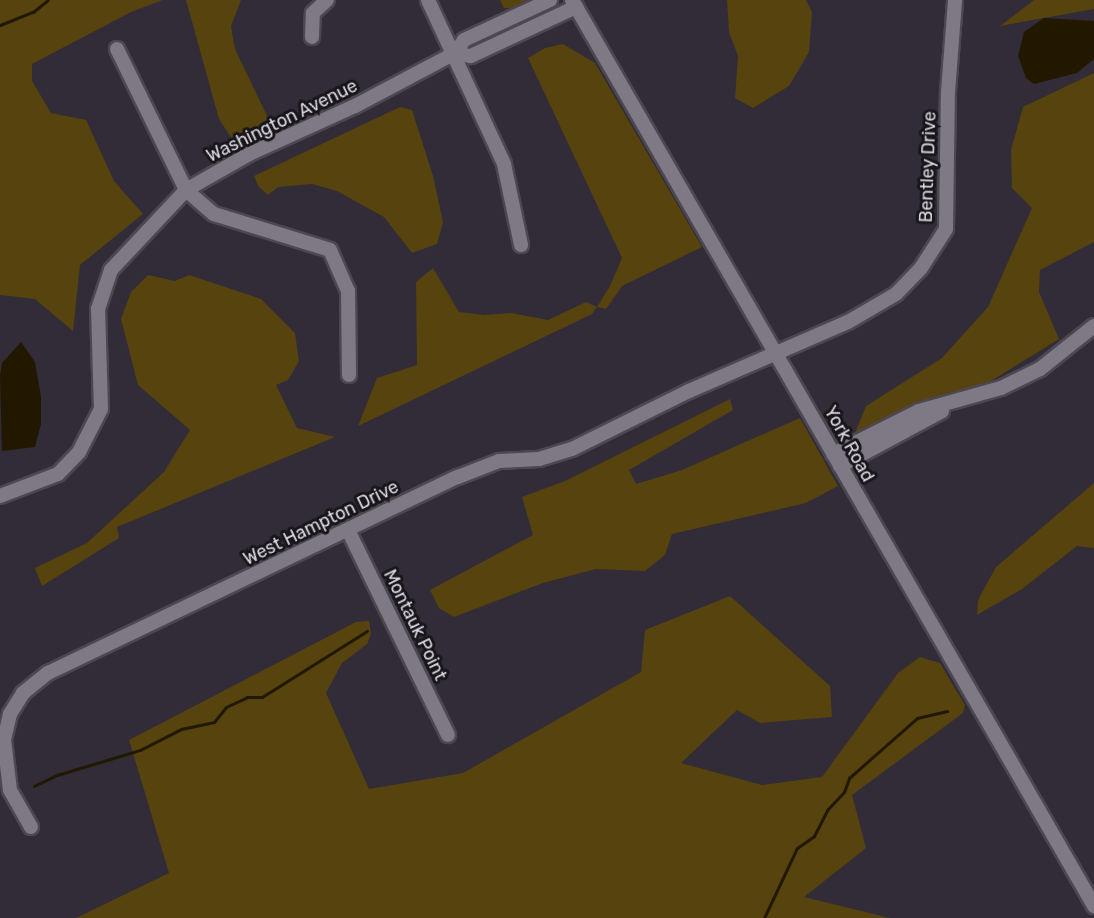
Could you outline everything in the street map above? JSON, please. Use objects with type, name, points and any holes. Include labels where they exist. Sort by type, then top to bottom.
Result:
[{"type":"street","points":[[312,37],[313,13],[327,0]]},
{"type":"street","points":[[428,0],[455,53],[504,164],[520,245]]},
{"type":"street","name":"Washington Avenue","points":[[0,496],[58,474],[80,452],[101,409],[98,309],[111,270],[186,190],[249,154],[355,106],[455,53],[464,40],[550,0]]},
{"type":"street","name":"Bentley Drive","points":[[777,353],[848,322],[896,294],[921,268],[946,229],[948,92],[955,0]]},
{"type":"street","name":"Washington Avenue","points":[[455,53],[471,56],[574,3]]},
{"type":"street","name":"York Road","points":[[574,3],[1094,906]]},
{"type":"street","points":[[117,49],[186,190],[214,214],[330,250],[348,291],[349,375]]},
{"type":"street","points":[[837,460],[955,404],[1040,369],[1094,326]]},
{"type":"street","name":"West Hampton Drive","points":[[32,827],[10,790],[4,740],[10,714],[23,693],[48,673],[499,461],[539,459],[572,449],[777,353]]},
{"type":"street","name":"Montauk Point","points":[[348,530],[448,735]]},
{"type":"shaded area","points":[[0,0],[163,0],[131,12],[32,64],[32,81],[51,113],[86,120],[114,181],[143,214],[80,265],[73,331],[35,299],[0,295]]},
{"type":"shaded area","points":[[186,0],[241,0],[231,26],[235,49],[270,122],[234,142],[219,119]]},
{"type":"shaded area","points":[[500,0],[527,0],[515,8],[504,8]]},
{"type":"shaded area","points":[[727,0],[806,0],[812,12],[809,52],[789,86],[753,108],[735,98],[738,56],[729,32]]},
{"type":"shaded area","points":[[1034,0],[1094,0],[1094,9],[1000,26]]},
{"type":"shaded area","points":[[1044,18],[1094,21],[1094,59],[1077,73],[1034,84],[1026,78],[1018,56],[1024,32]]},
{"type":"shaded area","points":[[563,44],[595,63],[702,247],[622,286],[606,309],[597,307],[610,286],[622,258],[528,58],[545,48]]},
{"type":"shaded area","points":[[1094,73],[1094,242],[1040,270],[1039,292],[1059,339],[978,389],[950,392],[855,433],[866,406],[942,358],[988,307],[1032,208],[1012,188],[1011,150],[1023,107]]},
{"type":"shaded area","points":[[400,107],[412,110],[433,176],[443,222],[437,244],[412,253],[384,217],[337,191],[312,184],[278,187],[268,195],[258,186],[254,176]]},
{"type":"shaded area","points":[[433,268],[459,312],[484,315],[511,313],[548,320],[586,302],[597,307],[592,314],[358,426],[377,378],[417,365],[416,282]]},
{"type":"shaded area","points":[[148,275],[175,281],[189,275],[261,299],[295,333],[299,361],[288,380],[276,385],[297,428],[335,437],[117,527],[119,538],[42,586],[35,568],[87,543],[164,472],[190,430],[138,385],[121,319],[131,292]]},
{"type":"shaded area","points":[[21,342],[35,362],[41,397],[41,424],[35,447],[2,451],[0,376],[2,363]]},
{"type":"shaded area","points":[[730,399],[733,410],[629,470],[636,484],[682,470],[800,418],[838,486],[806,503],[672,534],[665,555],[645,571],[596,569],[543,583],[454,617],[439,608],[430,590],[533,535],[522,497],[565,481]]},
{"type":"shaded area","points":[[1094,483],[1094,548],[1077,546],[1022,589],[977,615],[978,600],[996,567]]},
{"type":"shaded area","points":[[730,596],[830,686],[832,717],[760,723],[737,710],[681,763],[762,785],[822,777],[898,673],[920,657],[940,663],[965,705],[963,713],[852,795],[866,848],[804,897],[890,918],[76,918],[169,873],[129,740],[356,622],[369,621],[371,634],[367,644],[342,663],[326,693],[369,789],[463,773],[641,672],[645,630]]},
{"type":"waterway","points":[[0,25],[33,12],[48,0]]},
{"type":"waterway","points":[[34,786],[57,775],[140,750],[181,729],[214,722],[226,707],[247,697],[262,697],[367,631]]},
{"type":"waterway","points":[[764,918],[797,848],[814,836],[828,809],[844,792],[849,778],[917,718],[947,711]]}]
